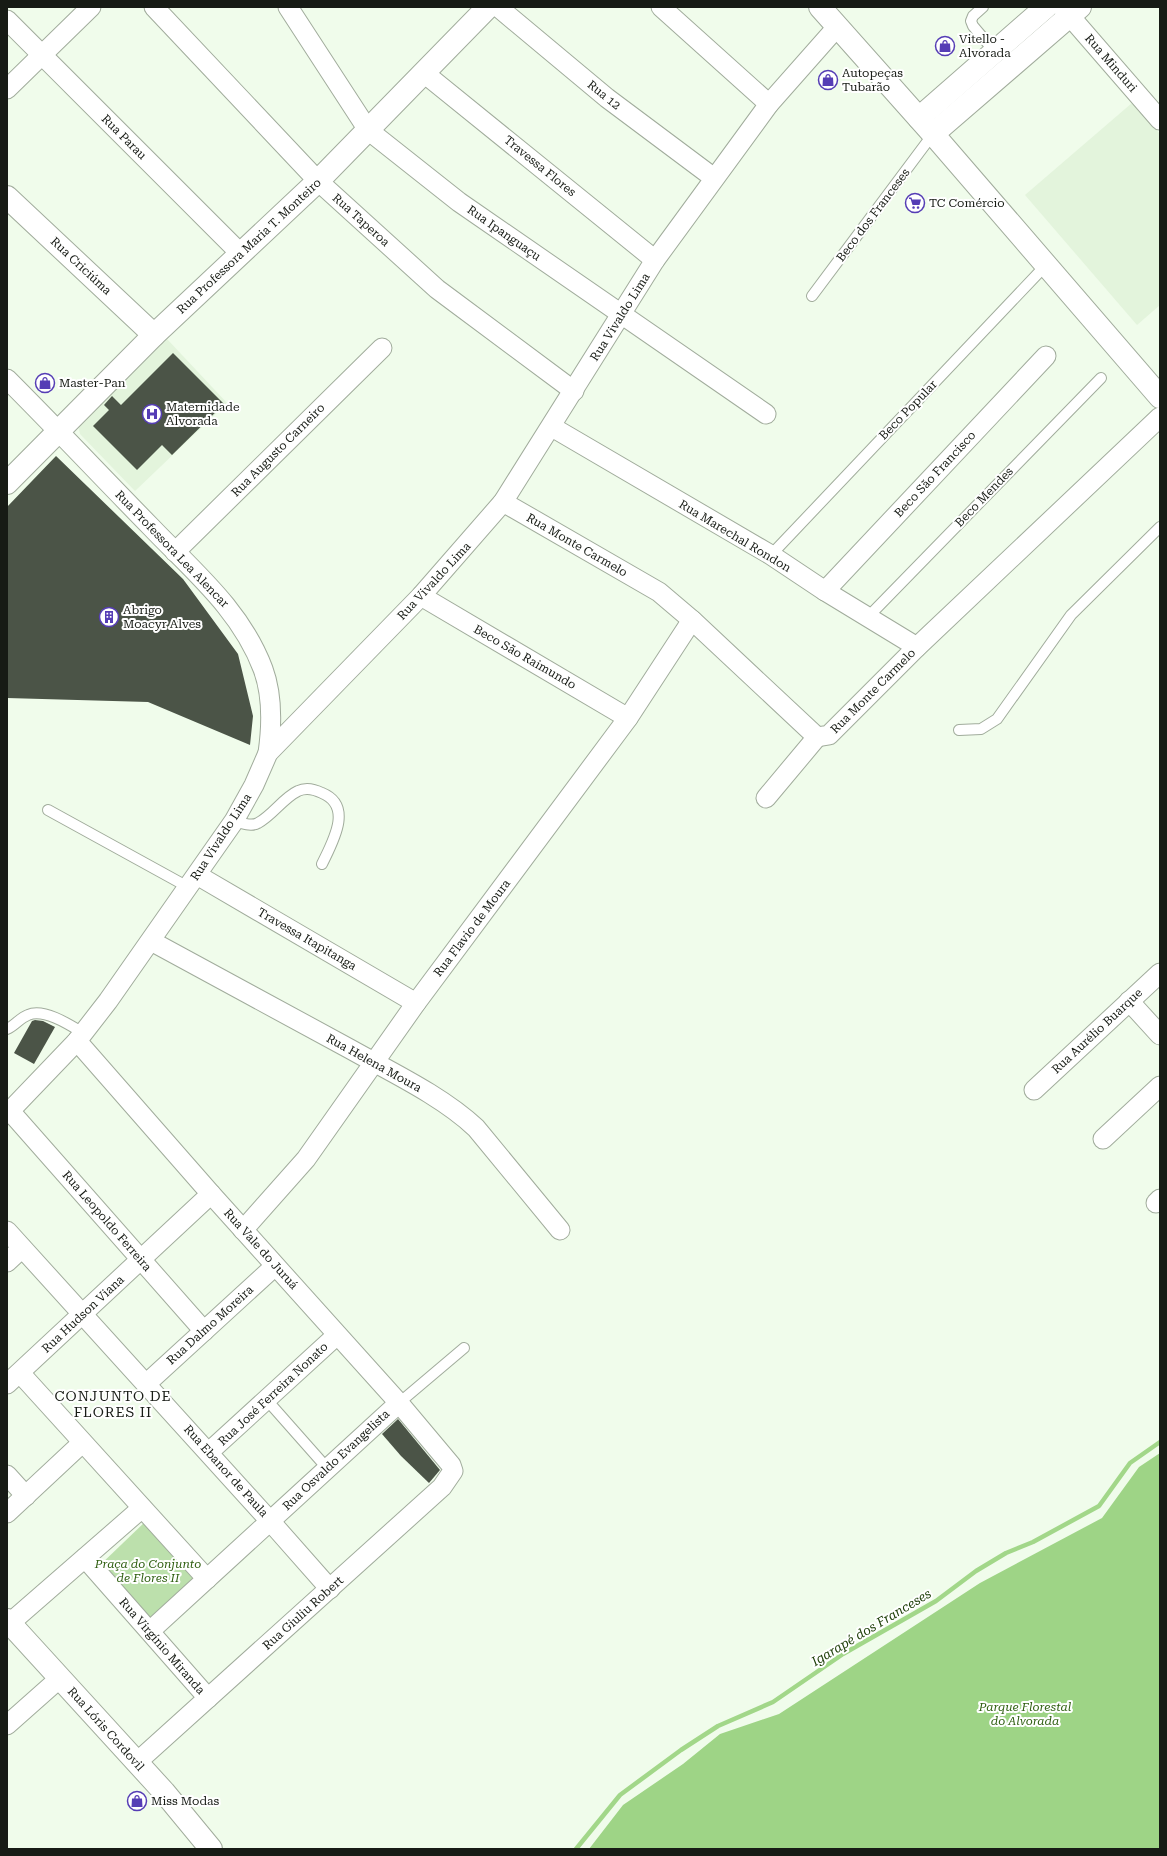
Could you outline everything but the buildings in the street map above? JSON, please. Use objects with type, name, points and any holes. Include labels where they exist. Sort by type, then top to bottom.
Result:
[{"type":"street","points":[[7,89],[91,7]]},
{"type":"street","name":"Rua Taperoa","points":[[154,7],[318,181],[437,289],[574,391]]},
{"type":"street","name":"Rua Ipanguaçu","points":[[288,7],[368,130],[459,202],[766,414]]},
{"type":"street","name":"Rua Professora Maria T. Monteiro","points":[[7,483],[154,336],[318,181],[488,7]]},
{"type":"street","name":"Rua 12","points":[[498,7],[607,98],[714,178]]},
{"type":"street","points":[[660,7],[769,104]]},
{"type":"street","points":[[820,7],[926,126],[1160,397]]},
{"type":"street","points":[[926,126],[995,52],[1046,7]]},
{"type":"street","points":[[926,126],[1071,10]]},
{"type":"street","name":"Rua Minduri","points":[[1071,10],[1160,120]]},
{"type":"street","name":"Rua Parau","points":[[7,20],[241,254]]},
{"type":"street","name":"Rua Vivaldo Lima","points":[[8,1113],[80,1038],[108,1001],[234,822],[254,785],[268,753],[421,596],[503,502],[552,427],[655,260],[769,104],[837,27]]},
{"type":"street","name":"Travessa Flores","points":[[424,73],[655,260]]},
{"type":"street","name":"Rua Criciúma","points":[[7,197],[154,336]]},
{"type":"street","name":"Rua Augusto Carneiro","points":[[175,552],[382,348]]},
{"type":"street","name":"Beco São Francisco","points":[[825,591],[1046,356]]},
{"type":"street","name":"Rua Professora Lea Alencar","points":[[7,379],[205,581],[231,610],[250,640],[263,670],[270,702],[272,727],[268,753]]},
{"type":"street","name":"Rua Monte Carmelo","points":[[503,502],[659,592],[692,620],[817,737],[829,735],[917,647],[1160,417]]},
{"type":"street","name":"Rua Marechal Rondon","points":[[552,427],[771,555],[825,591],[917,647]]},
{"type":"street","name":"Beco São Raimundo","points":[[421,596],[628,718]]},
{"type":"street","name":"Rua Flavio de Moura","points":[[244,1230],[306,1159],[416,1003],[628,718],[692,620]]},
{"type":"street","points":[[766,798],[817,737]]},
{"type":"street","name":"Travessa Itapitanga","points":[[193,881],[416,1003]]},
{"type":"street","name":"Rua Helena Moura","points":[[151,941],[375,1063],[448,1105],[476,1128],[560,1230]]},
{"type":"street","name":"Rua Aurélio Buarque","points":[[1034,1090],[1160,973]]},
{"type":"street","points":[[1129,1001],[1160,1035]]},
{"type":"street","name":"Rua Vale do Juruá","points":[[80,1038],[211,1194],[399,1403],[445,1457]]},
{"type":"street","points":[[1103,1139],[1160,1086]]},
{"type":"street","name":"Rua Leopoldo Ferreira","points":[[8,1113],[204,1331]]},
{"type":"street","name":"Rua Hudson Viana","points":[[14,1379],[211,1194]]},
{"type":"street","name":"Rua Ebanor de Paula","points":[[7,1231],[209,1452],[330,1589]]},
{"type":"street","points":[[7,1262],[22,1248]]},
{"type":"street","name":"Rua Dalmo Moreira","points":[[146,1384],[275,1266]]},
{"type":"street","name":"Rua José Ferreira Nonato","points":[[209,1452],[337,1335]]},
{"type":"street","points":[[14,1379],[82,1443],[207,1579]]},
{"type":"street","name":"Rua Osvaldo Evangelista","points":[[150,1631],[399,1403]]},
{"type":"street","points":[[7,1513],[82,1443]]},
{"type":"street","name":"Rua Giuliu Robert","points":[[136,1763],[442,1487],[452,1471],[452,1466],[445,1457]]},
{"type":"street","points":[[7,1475],[26,1496]]},
{"type":"street","points":[[8,1621],[85,1558],[142,1508]]},
{"type":"street","name":"Rua Virgínio Miranda","points":[[85,1558],[208,1698]]},
{"type":"street","name":"Rua Lóris Cordovil","points":[[8,1621],[164,1792],[208,1846]]},
{"type":"street","points":[[7,1725],[60,1678]]},
{"type":"lane","points":[[983,7],[973,16],[971,21],[973,26],[995,52]]},
{"type":"lane","name":"Beco dos Franceses","points":[[812,296],[926,126]]},
{"type":"lane","name":"Beco Popular","points":[[771,555],[1046,265]]},
{"type":"lane","name":"Beco Mendes","points":[[868,617],[1101,378]]},
{"type":"lane","points":[[959,730],[981,729],[997,719],[1072,615],[1160,527]]},
{"type":"lane","points":[[234,822],[247,825],[257,824],[289,796],[300,790],[313,789],[327,795],[336,807],[340,818],[336,834],[322,864]]},
{"type":"lane","points":[[48,810],[193,881]]},
{"type":"lane","points":[[7,1029],[30,1014],[44,1015],[67,1022],[80,1038]]},
{"type":"lane","points":[[399,1403],[464,1348]]},
{"type":"lane","points":[[266,1399],[327,1468]]},
{"type":"shaded area","points":[[1132,103],[1160,134],[1160,305],[1137,325],[1025,195]]},
{"type":"shaded area","name":"Maternidade Alvorada","points":[[167,339],[227,403],[135,491],[80,434],[78,425]]},
{"type":"green space","name":"Parque Florestal do Alvorada","points":[[1160,1453],[1160,1849],[589,1849],[623,1805],[683,1764],[720,1734],[779,1714],[980,1583],[1102,1518],[1139,1467]]},
{"type":"green space","name":"Praça do Conjunto de Flores II","points":[[147,1520],[198,1575],[148,1622],[98,1567]]},
{"type":"waterway","name":"Igarapé dos Franceses","points":[[576,1849],[620,1795],[681,1750],[718,1726],[773,1702],[843,1654],[936,1601],[976,1571],[1006,1553],[1033,1542],[1099,1506],[1130,1463],[1160,1442]]},
{"type":"place","name":"Vitello - Alvorada","points":[[945,46]]},
{"type":"place","name":"Autopeças Tubarão","points":[[828,80]]},
{"type":"place","name":"TC Comércio","points":[[915,203]]},
{"type":"place","name":"Master-Pan","points":[[45,383]]},
{"type":"place","name":"Maternidade Alvorada","points":[[152,414]]},
{"type":"place","name":"Abrigo Moacyr Alves","points":[[109,617]]},
{"type":"place","name":"Miss Modas","points":[[137,1801]]},
{"type":"district","name":"CONJUNTO DE FLORES II","points":[[113,1404]]}]
